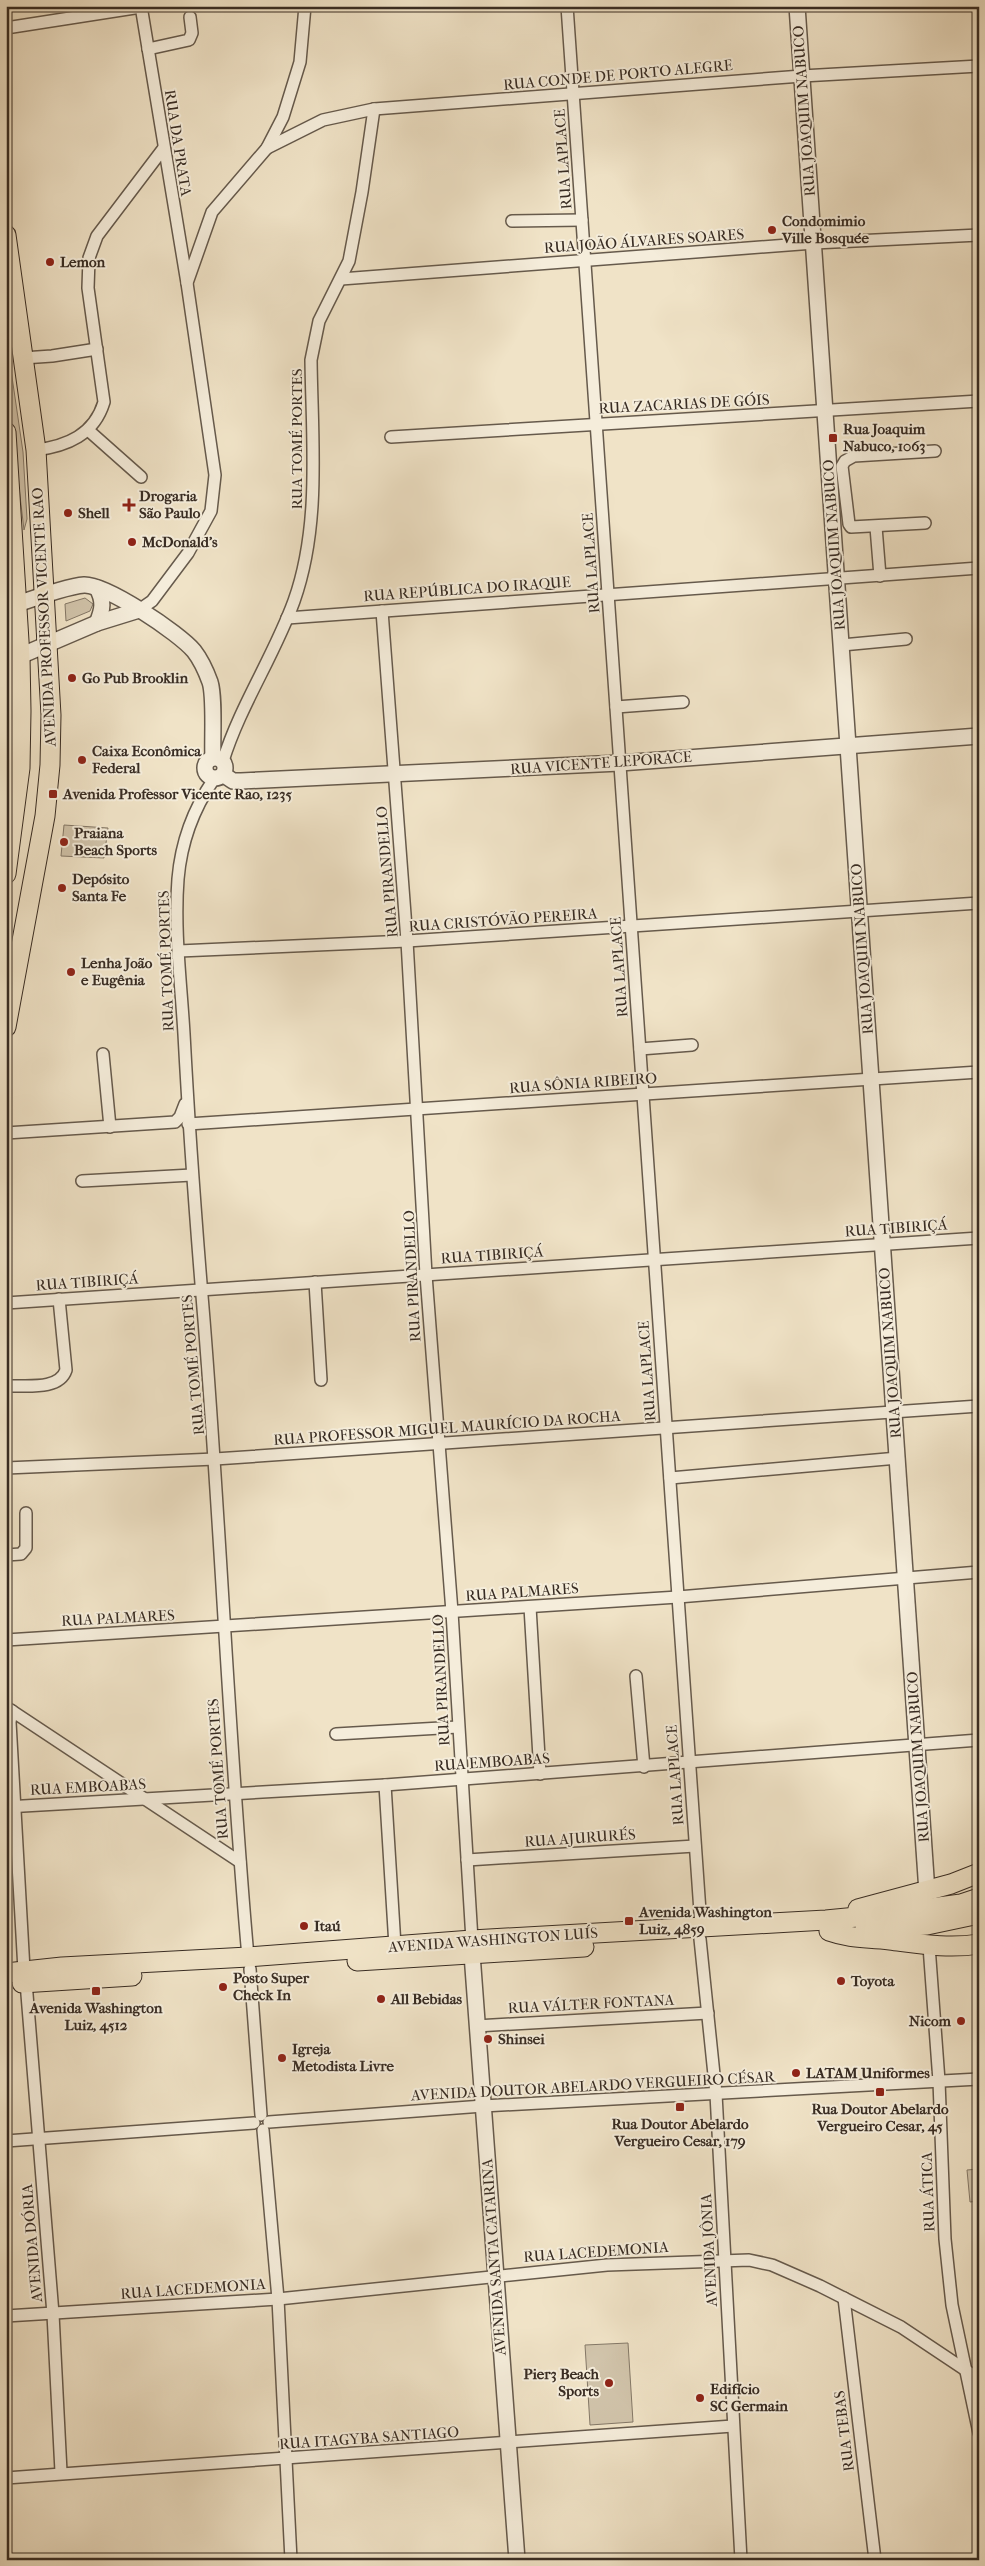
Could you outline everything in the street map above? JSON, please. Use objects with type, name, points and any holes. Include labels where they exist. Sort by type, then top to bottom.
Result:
[{"type":"main road","name":"AVENIDA PROFESSOR VICENTE RAO","points":[[6,235],[36,450],[51,715],[45,816],[6,1027]]},
{"type":"main road","name":"AVENIDA PROFESSOR VICENTE RAO","points":[[6,432],[13,659],[20,768],[6,874]]},
{"type":"main road","points":[[827,1926],[876,1903],[927,1892],[979,1873]]},
{"type":"main road","name":"AVENIDA WASHINGTON LUÍS","points":[[827,1926],[847,1918],[961,1904],[979,1898]]},
{"type":"main road","name":"AVENIDA WASHINGTON LUÍS","points":[[6,1986],[19,1975],[249,1963],[472,1947],[827,1926],[864,1929],[927,1925],[979,1914]]},
{"type":"main road","points":[[827,1926],[850,1938],[890,1940],[929,1946],[961,1947],[979,1944]]},
{"type":"main road","name":"AVENIDA WASHINGTON LUÍS","points":[[249,1963],[395,1946],[472,1947]]},
{"type":"street","points":[[187,284],[212,212],[267,148],[291,96],[300,62],[305,6]]},
{"type":"street","name":"RUA LAPLACE","points":[[568,6],[700,1933]]},
{"type":"street","name":"RUA JOAQUIM NABUCO","points":[[797,6],[824,411],[838,579],[927,1892]]},
{"type":"street","points":[[6,28],[141,7]]},
{"type":"street","name":"RUA DA PRATA","points":[[138,610],[152,601],[183,560],[211,511],[215,475],[187,284],[163,149],[141,7]]},
{"type":"street","points":[[148,49],[189,40],[192,33],[190,17]]},
{"type":"street","name":"RUA CONDE DE PORTO ALEGRE","points":[[267,148],[323,120],[374,109],[802,76],[979,66]]},
{"type":"street","name":"RUA TOMÉ PORTES","points":[[291,2560],[284,2459],[278,2299],[240,1862],[223,1627],[215,1458],[188,1124],[179,951],[178,880],[182,850],[199,801],[218,768],[287,618],[308,551],[312,514],[311,360],[314,340],[326,304],[349,261],[354,240],[374,109]]},
{"type":"street","points":[[36,450],[66,444],[88,430],[101,412],[104,402],[87,271],[93,244],[163,149]]},
{"type":"street","points":[[512,221],[582,220]]},
{"type":"street","name":"RUA JOÃO ÁLVARES SOARES","points":[[341,279],[814,243],[979,234]]},
{"type":"street","points":[[23,358],[52,356],[97,348]]},
{"type":"street","name":"RUA ZACARIAS DE GÓIS","points":[[391,437],[979,401]]},
{"type":"street","points":[[88,430],[140,477]]},
{"type":"street","points":[[925,523],[855,528],[849,524],[842,466],[845,461],[854,456],[935,451]]},
{"type":"street","points":[[876,527],[880,576]]},
{"type":"street","name":"RUA REPÚBLICA DO IRAQUE","points":[[287,618],[979,568]]},
{"type":"street","points":[[11,606],[78,586],[97,588],[138,610],[184,641],[201,661],[212,689],[212,734],[218,768]]},
{"type":"street","points":[[97,588],[102,598],[103,606],[97,623]]},
{"type":"street","points":[[13,659],[97,623],[118,618],[138,610]]},
{"type":"street","name":"RUA PIRANDELLO","points":[[382,611],[407,941],[426,1275],[452,1612],[472,1947]]},
{"type":"street","points":[[118,618],[162,625]]},
{"type":"street","points":[[842,645],[906,639]]},
{"type":"street","points":[[616,706],[683,702]]},
{"type":"street","points":[[212,734],[217,741],[221,742],[231,737]]},
{"type":"street","name":"RUA VICENTE LEPORACE","points":[[218,768],[233,781],[394,775],[620,763],[979,736]]},
{"type":"street","name":"RUA CRISTÓVÃO PEREIRA","points":[[179,951],[407,941],[979,903]]},
{"type":"street","points":[[640,1049],[692,1046]]},
{"type":"street","points":[[103,1054],[110,1127]]},
{"type":"street","name":"RUA SÔNIA RIBEIRO","points":[[188,1124],[979,1072]]},
{"type":"street","points":[[6,1133],[177,1121],[187,1095]]},
{"type":"street","points":[[82,1181],[192,1175]]},
{"type":"street","name":"RUA TIBIRIÇÁ","points":[[6,1303],[979,1238]]},
{"type":"street","points":[[315,1282],[321,1380]]},
{"type":"street","points":[[6,1386],[55,1383],[64,1376],[66,1370],[59,1299]]},
{"type":"street","name":"RUA PROFESSOR MIGUEL MAURÍCIO DA ROCHA","points":[[6,1468],[215,1458],[666,1429],[979,1406]]},
{"type":"street","points":[[670,1478],[898,1458]]},
{"type":"street","points":[[6,1555],[21,1554],[26,1548],[26,1514]]},
{"type":"street","name":"RUA PALMARES","points":[[6,1640],[678,1597],[979,1572]]},
{"type":"street","points":[[530,1607],[540,1774]]},
{"type":"street","points":[[636,1676],[644,1767]]},
{"type":"street","points":[[9,1716],[146,1799],[240,1862]]},
{"type":"street","name":"AVENIDA DÓRIA","points":[[9,1716],[10,1806],[19,1975],[38,2140],[53,2314],[61,2472]]},
{"type":"street","points":[[336,1734],[458,1727]]},
{"type":"street","name":"RUA EMBOABAS","points":[[10,1806],[385,1785],[644,1767],[979,1740]]},
{"type":"street","points":[[385,1785],[395,1946]]},
{"type":"street","name":"RUA AJURURÉS","points":[[467,1860],[695,1846]]},
{"type":"street","name":"AVENIDA JÔNIA","points":[[700,1933],[716,2094],[741,2560]]},
{"type":"street","name":"RUA ÁTICA","points":[[929,1946],[939,2081],[945,2239],[952,2305],[979,2433]]},
{"type":"street","name":"AVENIDA SANTA CATARINA","points":[[472,1947],[476,2026],[516,2560]]},
{"type":"street","name":"RUA VÁLTER FONTANA","points":[[476,2026],[708,2012]]},
{"type":"street","name":"AVENIDA DOUTOR ABELARDO VERGUEIRO CÉSAR","points":[[6,2141],[483,2106],[979,2079]]},
{"type":"street","name":"RUA LACEDEMONIA","points":[[6,2316],[278,2299],[495,2275],[607,2265],[725,2259],[748,2260],[772,2265],[901,2327],[979,2379]]},
{"type":"street","name":"RUA TEBAS","points":[[844,2298],[875,2560]]},
{"type":"street","name":"RUA ITAGYBA SANTIAGO","points":[[6,2478],[61,2472],[284,2459],[733,2426]]},
{"type":"shaded area","points":[[6,336],[23,452],[27,519],[24,530],[6,376]]},
{"type":"shaded area","points":[[85,598],[93,604],[90,611],[66,621],[65,604]]},
{"type":"shaded area","points":[[64,825],[108,828],[104,858],[61,856]]},
{"type":"shaded area","points":[[979,2169],[979,2201],[970,2202],[967,2170]]},
{"type":"shaded area","name":"Pier3 Beach Sports","points":[[628,2343],[633,2422],[590,2425],[585,2345]]},
{"type":"place","name":"Condomimio Ville Bosquée","points":[[772,230]]},
{"type":"place","name":"Lemon","points":[[50,262]]},
{"type":"place","name":"Rua Joaquim Nabuco, 1063","points":[[833,438]]},
{"type":"place","name":"Drogaria São Paulo","points":[[129,505]]},
{"type":"place","name":"Shell","points":[[68,513]]},
{"type":"place","name":"McDonald's","points":[[132,542]]},
{"type":"place","name":"Go Pub Brooklin","points":[[72,678]]},
{"type":"place","name":"Caixa Econômica Federal","points":[[82,760]]},
{"type":"place","name":"Avenida Professor Vicente Rao, 1235","points":[[53,794]]},
{"type":"place","name":"Praiana Beach Sports","points":[[64,842]]},
{"type":"place","name":"Depósito Santa Fe","points":[[62,888]]},
{"type":"place","name":"Lenha João e Eugênia","points":[[71,972]]},
{"type":"place","name":"Avenida Washington Luiz, 4859","points":[[629,1921]]},
{"type":"place","name":"Itaú","points":[[304,1926]]},
{"type":"place","name":"Toyota","points":[[841,1981]]},
{"type":"place","name":"Posto Super Check In","points":[[223,1987]]},
{"type":"place","name":"Avenida Washington Luiz, 4512","points":[[96,1991]]},
{"type":"place","name":"All Bebidas","points":[[381,1999]]},
{"type":"place","name":"Nicom","points":[[961,2021]]},
{"type":"place","name":"Shinsei","points":[[488,2039]]},
{"type":"place","name":"Igreja Metodista Livre","points":[[282,2058]]},
{"type":"place","name":"LATAM Uniformes","points":[[796,2073]]},
{"type":"place","name":"Rua Doutor Abelardo Vergueiro Cesar, 45","points":[[880,2092]]},
{"type":"place","name":"Rua Doutor Abelardo Vergueiro Cesar, 179","points":[[680,2107]]},
{"type":"place","name":"Pier3 Beach Sports","points":[[609,2383]]},
{"type":"place","name":"Edifício SC Germain","points":[[700,2398]]}]
